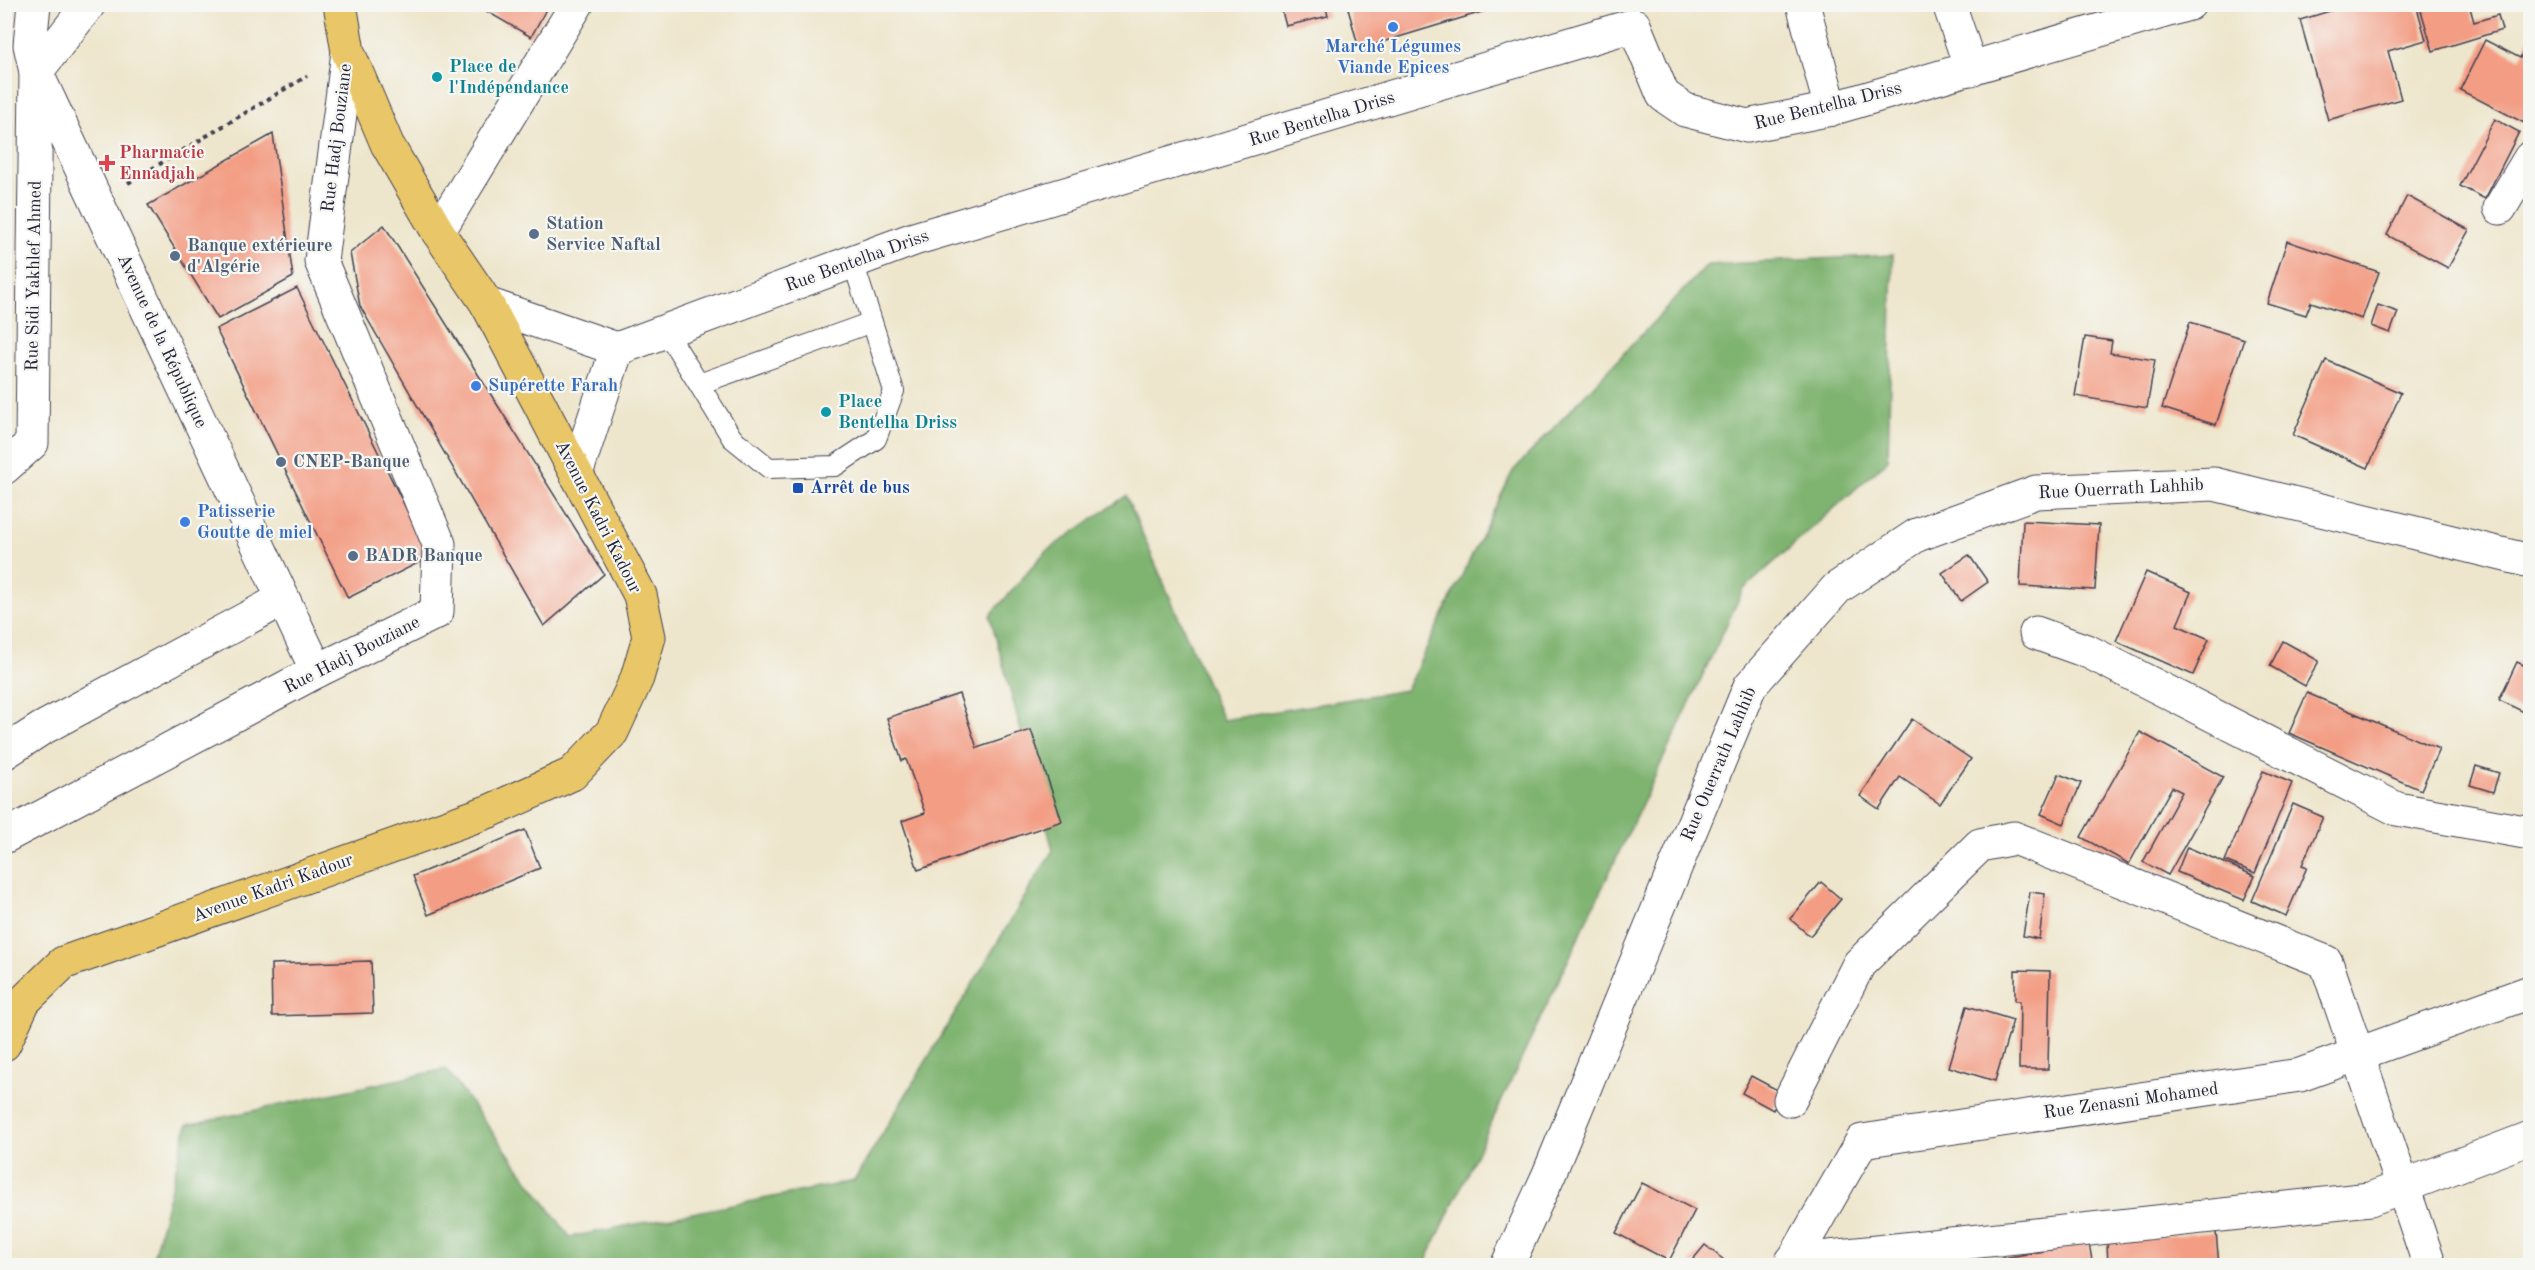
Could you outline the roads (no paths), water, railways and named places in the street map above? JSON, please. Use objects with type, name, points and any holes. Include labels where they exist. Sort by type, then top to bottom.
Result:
[{"type":"main road","name":"Avenue Kadri Kadour","points":[[4,1044],[24,1001],[63,963],[490,811],[572,774],[612,732],[637,678],[649,637],[640,595],[487,304],[438,232],[387,144],[348,52],[340,4]]},
{"type":"street","name":"Avenue de la République","points":[[34,4],[30,45],[36,72],[317,671]]},
{"type":"street","points":[[36,72],[89,4]]},
{"type":"street","points":[[438,232],[577,4]]},
{"type":"street","points":[[1803,4],[1831,109]]},
{"type":"street","points":[[1949,4],[1971,69]]},
{"type":"street","name":"Rue Bentelha Driss","points":[[616,349],[915,239],[1632,15],[1663,95],[1685,110],[1747,126],[1831,109],[1971,69],[2125,14],[2189,4]]},
{"type":"street","name":"Rue Hadj Bouziane","points":[[4,837],[317,671],[437,612],[439,544],[321,261],[348,52]]},
{"type":"street","name":"Rue Sidi Yakhlef Ahmed","points":[[4,468],[32,443],[36,72]]},
{"type":"street","points":[[2499,208],[2530,158]]},
{"type":"street","points":[[487,304],[616,349],[576,474]]},
{"type":"street","name":"Rue Ouerrath Lahhib","points":[[1507,1266],[1549,1174],[1750,686],[1837,588],[1917,535],[2036,492],[2214,484],[2530,561]]},
{"type":"street","points":[[4,753],[51,723],[283,599]]},
{"type":"street","points":[[2036,633],[2089,652],[2397,809],[2530,833]]},
{"type":"street","points":[[1790,1100],[1859,964],[1980,845],[2014,838],[2325,962],[2359,1054],[2430,1266]]},
{"type":"street","name":"Rue Zenasni Mohamed","points":[[1791,1263],[1862,1141],[2300,1075],[2530,992]]},
{"type":"street","points":[[1791,1263],[2370,1199],[2530,1138]]},
{"type":"lane","points":[[666,331],[732,438],[770,468],[835,466],[876,439],[894,391],[853,262]]},
{"type":"lane","points":[[699,384],[873,322]]},
{"type":"place","name":"Marché Légumes Viande Epices","points":[[1393,27]]},
{"type":"place","name":"Place de l'Indépendance","points":[[437,77]]},
{"type":"place","name":"Pharmacie Ennadjah","points":[[107,163]]},
{"type":"place","name":"Station Service Naftal","points":[[534,234]]},
{"type":"place","name":"Banque extérieure d'Algérie","points":[[175,256]]},
{"type":"place","name":"Supérette Farah","points":[[476,386]]},
{"type":"place","name":"Place Bentelha Driss","points":[[826,412]]},
{"type":"place","name":"CNEP-Banque","points":[[281,462]]},
{"type":"place","name":"Arrêt de bus","points":[[798,488]]},
{"type":"place","name":"Patisserie Goutte de miel","points":[[185,522]]},
{"type":"place","name":"BADR Banque","points":[[353,556]]}]
